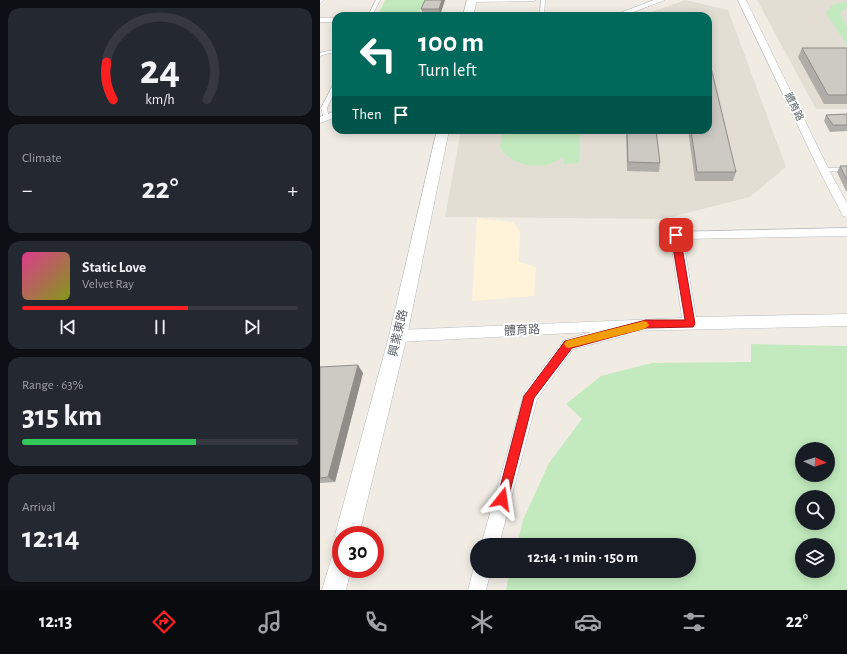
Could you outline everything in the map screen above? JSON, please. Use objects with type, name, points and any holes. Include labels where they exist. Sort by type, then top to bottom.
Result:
[{"type":"street","points":[[626,12],[661,0]]},
{"type":"street","name":"體育路","points":[[742,0],[824,170],[847,213]]},
{"type":"street","points":[[469,12],[471,1]]},
{"type":"street","points":[[320,20],[332,20]]},
{"type":"street","name":"興業東路","points":[[350,526],[398,336],[442,134]]},
{"type":"street","points":[[690,324],[676,235],[847,232]]},
{"type":"street","name":"體育路","points":[[398,336],[646,324],[847,320]]},
{"type":"street","name":"體育路","points":[[492,538],[530,396],[569,344],[646,324]]},
{"type":"street","points":[[334,590],[337,578]]},
{"type":"street","points":[[477,590],[480,578]]},
{"type":"lane","points":[[372,12],[378,0]]},
{"type":"lane","points":[[471,1],[534,0]]},
{"type":"lane","points":[[542,12],[543,0]]},
{"type":"lane","points":[[320,55],[332,52]]},
{"type":"lane","points":[[322,114],[332,93]]},
{"type":"lane","points":[[824,170],[847,170]]},
{"type":"shaded area","points":[[685,0],[728,10],[786,167],[750,197],[663,219],[445,217],[460,134],[712,134],[712,12],[652,12]]},
{"type":"shaded area","points":[[757,0],[847,0],[847,109],[816,109]]},
{"type":"shaded area","points":[[477,218],[513,222],[520,232],[519,262],[536,267],[534,296],[472,301]]},
{"type":"green space","points":[[385,0],[425,0],[419,12],[379,12]]},
{"type":"green space","points":[[847,2],[847,7],[840,14],[847,26],[847,45],[826,13],[835,4]]},
{"type":"green space","points":[[502,134],[580,134],[579,163],[564,164],[563,157],[549,164],[535,166],[522,164],[510,158],[500,148]]},
{"type":"green space","points":[[751,344],[847,346],[847,590],[506,590],[509,578],[696,578],[696,538],[519,538],[523,520],[549,463],[582,419],[566,404],[601,376],[652,363],[751,362]]},
{"type":"building","points":[[425,0],[442,0],[439,9],[421,9]]},
{"type":"building","points":[[802,48],[847,48],[847,95],[828,95]]},
{"type":"building","points":[[712,72],[736,172],[697,172],[692,134],[712,134]]},
{"type":"building","points":[[847,114],[847,125],[833,125],[826,115]]},
{"type":"building","points":[[627,134],[656,134],[660,163],[628,162]]},
{"type":"building","points":[[840,166],[847,166],[847,180]]},
{"type":"building","points":[[358,365],[328,477],[320,478],[320,367]]},
{"type":"slow traffic","points":[[569,344],[644,325]]},
{"type":"route","points":[[502,499],[530,396],[569,344],[646,324],[690,324],[676,235]]}]
